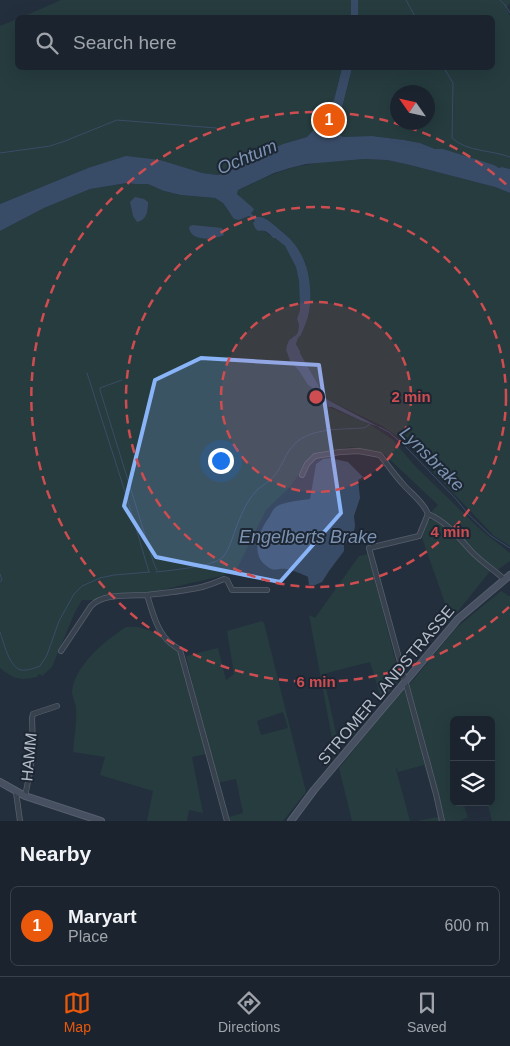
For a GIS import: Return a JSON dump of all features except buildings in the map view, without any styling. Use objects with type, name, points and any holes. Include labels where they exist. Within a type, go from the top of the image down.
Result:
[{"type":"main road","name":"STROMER LANDSTRASSE","points":[[291,821],[314,790],[458,619],[507,577]]},
{"type":"main road","points":[[0,782],[25,796],[101,821]]},
{"type":"street","points":[[302,474],[307,464],[315,456],[359,451],[380,455],[428,514],[445,525],[480,560],[507,577]]},
{"type":"street","points":[[428,514],[419,536],[370,548],[442,821]]},
{"type":"street","points":[[61,651],[95,601],[202,587],[224,579],[227,580],[232,590],[266,590]]},
{"type":"street","points":[[147,595],[154,618],[160,629],[167,640],[180,650],[226,821]]},
{"type":"street","name":"HAMM","points":[[25,796],[33,750],[32,718],[34,714],[57,706]]},
{"type":"street","points":[[16,792],[20,821]]},
{"type":"highlighted area","points":[[201,358],[319,365],[341,513],[280,582],[156,557],[124,506],[155,380]]},
{"type":"green space","points":[[61,0],[351,0],[351,15],[27,15]]},
{"type":"green space","points":[[358,0],[510,0],[506,9],[510,16],[510,169],[499,168],[420,143],[372,136],[343,137],[338,134],[335,125],[343,104],[352,70],[495,70],[495,15],[358,15]]},
{"type":"green space","points":[[15,20],[15,70],[342,70],[334,100],[328,114],[307,137],[263,152],[231,170],[218,175],[88,168],[0,204],[0,26]]},
{"type":"green space","points":[[364,159],[387,160],[410,165],[495,187],[510,193],[510,546],[494,536],[403,440],[382,426],[325,397],[296,344],[306,322],[306,264],[291,240],[264,218],[254,216],[237,193],[238,190],[279,172],[296,167]]},
{"type":"green space","points":[[127,183],[148,184],[164,191],[181,195],[215,198],[223,203],[228,211],[239,220],[249,216],[262,229],[285,246],[296,267],[299,281],[300,310],[297,319],[299,325],[298,332],[289,340],[286,350],[290,361],[322,403],[371,425],[393,440],[415,466],[481,530],[510,553],[510,561],[496,571],[431,512],[438,505],[383,453],[351,447],[313,454],[290,487],[266,510],[236,571],[145,594],[116,595],[95,600],[82,600],[52,667],[42,676],[40,674],[37,677],[21,679],[9,675],[0,668],[0,231],[44,208],[90,189]],"holes":[[[148,202],[145,217],[137,221],[131,207]]]},
{"type":"green space","points":[[433,519],[491,570],[451,620],[422,538],[428,521]]},
{"type":"green space","points":[[368,554],[400,678],[382,701],[370,662],[323,674],[339,747],[334,749],[309,615],[315,618],[359,556]]},
{"type":"green space","points":[[501,591],[510,596],[510,821],[492,821],[488,806],[495,806],[495,716],[450,716],[450,806],[464,806],[468,817],[460,821],[417,821],[438,817],[424,765],[398,772],[396,769],[410,821],[352,821],[339,768],[456,628]]},
{"type":"green space","points":[[262,621],[264,623],[306,792],[283,821],[230,821],[229,817],[243,813],[236,779],[217,783],[186,656],[218,648],[226,680],[234,674],[227,631]],"holes":[[[283,712],[288,728],[261,735],[257,721]]]},
{"type":"green space","points":[[126,627],[138,627],[158,633],[163,641],[178,651],[206,754],[192,757],[203,813],[189,810],[187,821],[147,821],[153,791],[100,775],[105,757],[73,752],[76,725],[76,707],[72,691],[74,681],[93,654]]},
{"type":"water","points":[[351,0],[358,0],[358,15],[351,15]]},
{"type":"water","points":[[342,70],[352,70],[343,104],[335,125],[338,134],[343,137],[372,136],[420,143],[499,168],[510,169],[510,193],[495,187],[410,165],[387,160],[364,159],[306,164],[274,173],[238,190],[237,194],[253,208],[254,210],[251,213],[262,217],[289,237],[305,263],[310,283],[310,305],[309,313],[296,344],[325,397],[379,427],[322,403],[290,361],[286,350],[289,340],[298,332],[299,325],[297,319],[300,310],[299,281],[296,267],[285,246],[267,232],[258,231],[253,223],[255,221],[249,216],[239,220],[234,219],[223,203],[215,198],[181,195],[164,191],[148,184],[127,183],[90,189],[44,208],[0,231],[0,204],[88,168],[126,156],[160,160],[202,173],[218,175],[231,170],[263,152],[307,137],[328,114],[334,100]]},
{"type":"water","points":[[135,197],[148,202],[145,217],[137,222],[133,216],[130,202]]},
{"type":"water","points":[[192,225],[222,228],[224,235],[209,239],[198,237],[190,232],[189,227]]},
{"type":"water","name":"Engelberts Brake","points":[[330,458],[348,462],[363,477],[358,480],[360,498],[354,516],[353,536],[344,545],[344,551],[322,582],[309,585],[308,577],[304,575],[288,569],[274,570],[262,562],[257,549],[258,542],[262,528],[275,508],[279,505],[310,499],[316,464],[323,459]]},
{"type":"waterway","points":[[406,0],[414,15]]},
{"type":"waterway","points":[[500,0],[510,13]]},
{"type":"waterway","points":[[445,70],[453,83],[452,138],[465,146],[510,157]]},
{"type":"waterway","points":[[0,153],[50,146],[117,120],[216,128]]},
{"type":"waterway","points":[[87,373],[149,572]]},
{"type":"waterway","points":[[122,380],[100,388],[100,390],[157,570]]},
{"type":"waterway","points":[[156,572],[201,566],[223,557],[250,499],[258,489],[276,474],[291,448],[298,441],[314,433],[363,428],[370,424]]},
{"type":"waterway","name":"Lynsbrake","points":[[379,427],[389,432],[406,447],[491,536],[510,548]]},
{"type":"waterway","points":[[0,632],[10,660],[17,668],[26,670],[40,666],[47,655],[59,621],[74,594],[82,586],[100,578],[114,575],[150,572]]},
{"type":"waterway","points":[[0,574],[2,580],[0,582]]},
{"type":"place","name":"Maryart","points":[[329,120]]},
{"type":"water label","name":"Ochtum","points":[[247,157]]}]
